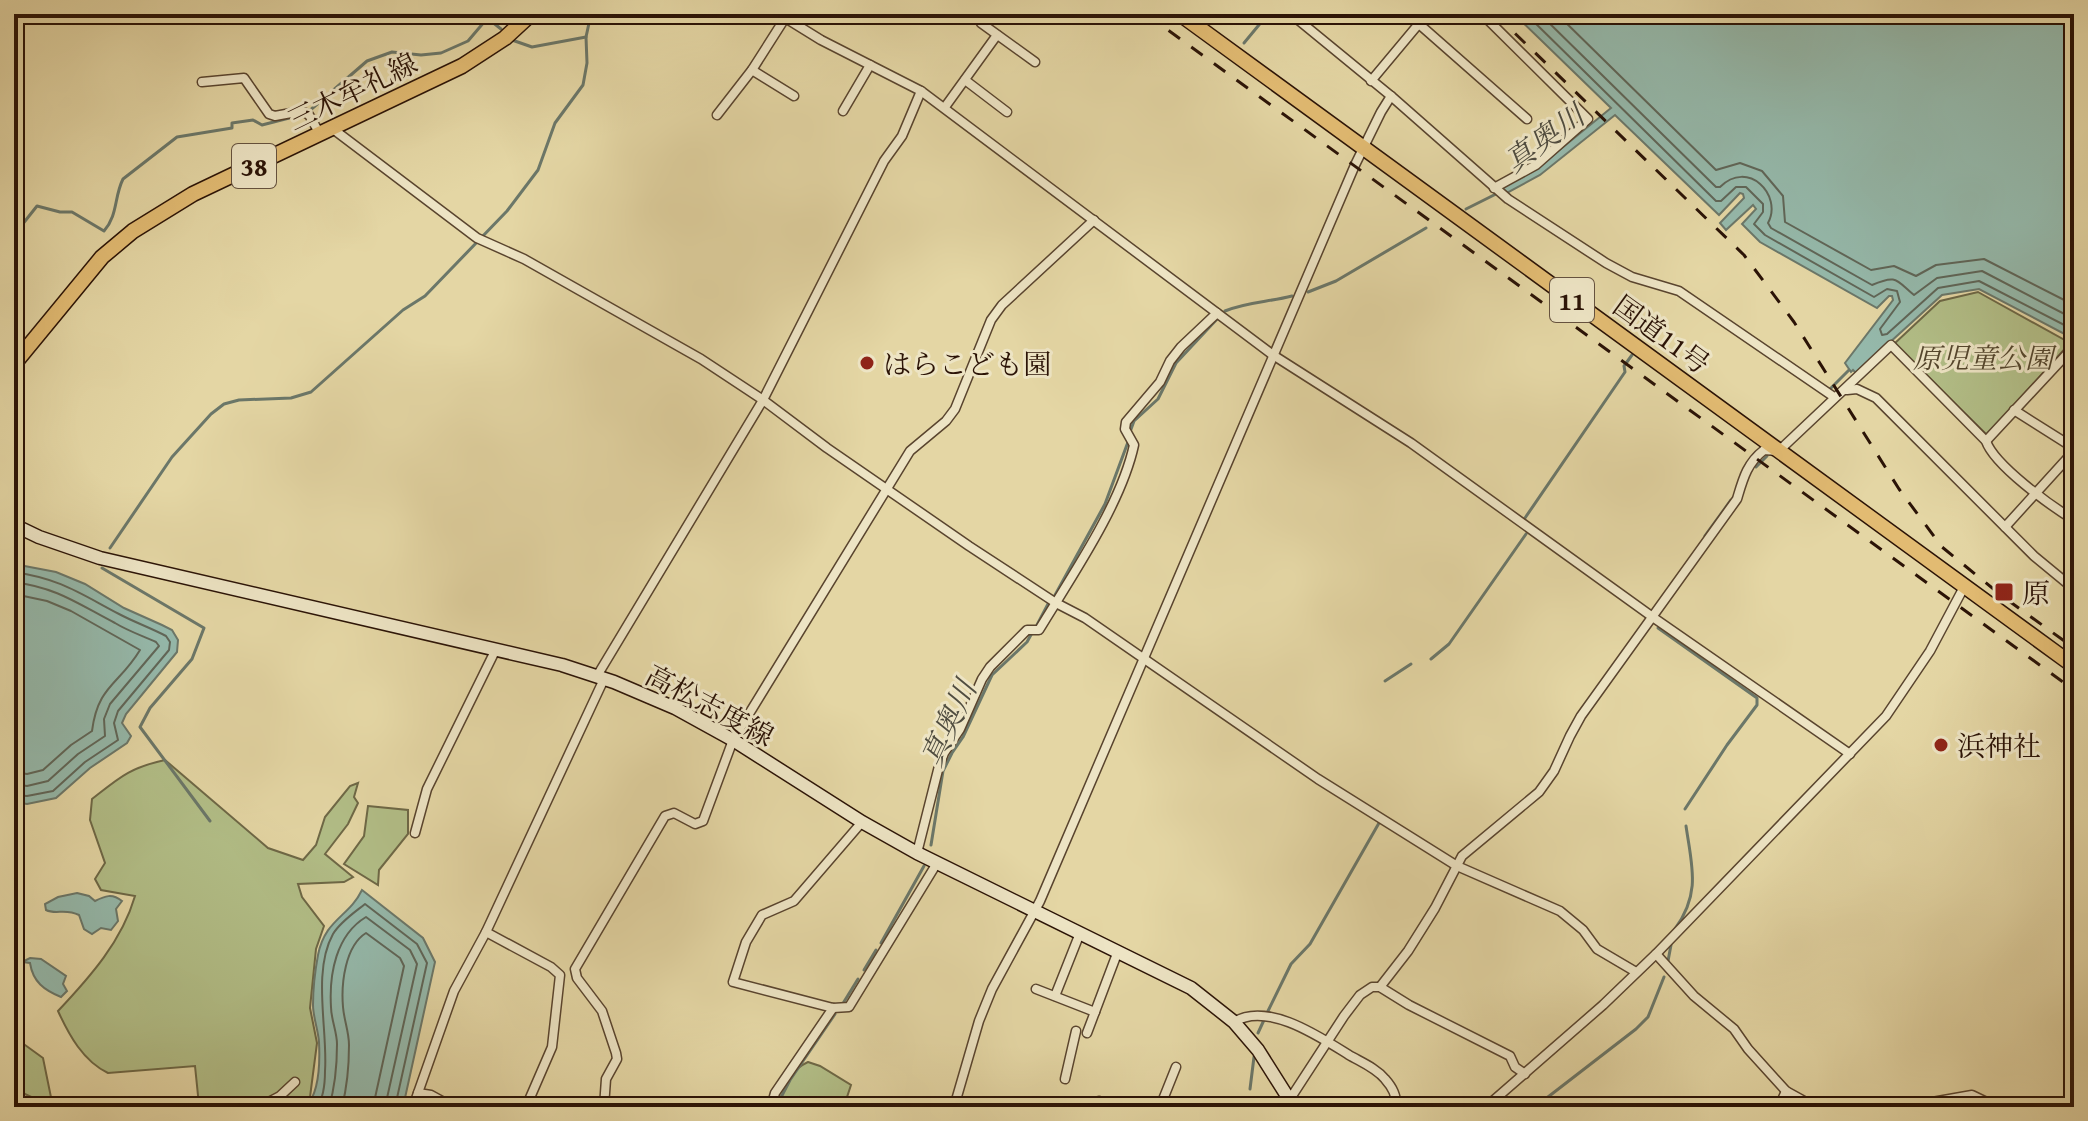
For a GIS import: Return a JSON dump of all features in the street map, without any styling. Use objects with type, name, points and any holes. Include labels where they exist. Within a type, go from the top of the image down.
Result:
[{"type":"main road","name":"三木牟礼線","points":[[14,364],[102,257],[133,231],[193,194],[462,66],[505,38],[531,14]]},
{"type":"main road","name":"国道11号","points":[[1180,14],[2074,666]]},
{"type":"main road","name":"高松志度線","points":[[14,525],[100,558],[496,649],[600,678],[675,708],[917,853],[1191,988],[1234,1022],[1258,1050],[1292,1103]]},
{"type":"street","points":[[1292,14],[1391,96],[1494,188],[1606,263],[1632,277],[1679,291],[1834,397]]},
{"type":"street","points":[[1371,81],[1427,14]]},
{"type":"street","points":[[1482,14],[1588,119],[1536,165],[1494,188]]},
{"type":"street","points":[[717,115],[752,70],[783,15],[921,91],[1273,355],[1411,443],[1850,754]]},
{"type":"street","points":[[981,23],[1035,62]]},
{"type":"street","points":[[1419,24],[1527,119]]},
{"type":"street","points":[[945,107],[997,35]]},
{"type":"street","points":[[843,111],[870,65]]},
{"type":"street","points":[[752,70],[794,96]]},
{"type":"street","points":[[202,82],[244,78],[269,114],[275,116],[302,111],[309,115],[326,132],[480,240],[524,259],[607,309],[669,341],[763,400],[827,448],[1056,603],[1085,618],[1143,657],[1318,779],[1457,866],[1560,911],[1583,930],[1597,949],[1636,972]]},
{"type":"street","points":[[965,80],[1007,112]]},
{"type":"street","points":[[413,1107],[454,991],[486,932],[600,678],[763,400],[884,161],[902,136],[921,91]]},
{"type":"street","points":[[954,1107],[979,1021],[992,989],[1034,912],[1273,355],[1381,112],[1391,96]]},
{"type":"street","points":[[604,1107],[606,1079],[617,1059],[616,1053],[602,1011],[577,978],[575,969],[665,816],[674,813],[695,824],[703,821],[733,740],[910,451],[946,421],[955,409],[991,320],[1002,305],[1094,220]]},
{"type":"street","points":[[917,853],[939,766],[960,729],[982,679],[1027,630],[1039,630],[1108,511],[1134,445],[1125,429],[1126,422],[1160,382],[1181,347],[1217,313]]},
{"type":"street","points":[[1847,390],[1851,382],[1891,345],[1986,441],[1989,451],[2035,493],[2074,520]]},
{"type":"street","points":[[1986,441],[2067,354]]},
{"type":"street","points":[[1380,987],[1428,919],[1462,856],[1539,792],[1554,771],[1581,716],[1737,499],[1748,466],[1764,450],[1777,451],[1834,397],[1857,389],[1876,398],[2034,556],[2074,589]]},
{"type":"street","points":[[2005,527],[2074,450],[2014,410]]},
{"type":"street","points":[[1486,1107],[1603,1005],[1656,954],[1886,716],[1930,651],[1964,587]]},
{"type":"street","points":[[415,833],[427,789],[496,649]]},
{"type":"street","points":[[862,822],[794,901],[762,915],[746,942],[733,982],[833,1008],[849,1007],[937,863]]},
{"type":"street","points":[[486,932],[560,975],[552,1047],[526,1107]]},
{"type":"street","points":[[1055,996],[1080,933]]},
{"type":"street","points":[[1087,1033],[1118,951]]},
{"type":"street","points":[[1656,954],[1694,996],[1734,1029],[1786,1091],[1815,1107]]},
{"type":"street","points":[[1292,1103],[1326,1041],[1365,990],[1380,987],[1510,1056],[1515,1067],[1525,1074]]},
{"type":"street","points":[[1036,989],[1095,1012]]},
{"type":"street","points":[[771,1107],[775,1093],[833,1008]]},
{"type":"street","points":[[1234,1022],[1242,1017],[1261,1016],[1309,1030],[1379,1073],[1394,1091],[1397,1107]]},
{"type":"street","points":[[1065,1079],[1076,1031]]},
{"type":"street","points":[[1160,1107],[1176,1067]]},
{"type":"street","points":[[259,1107],[280,1096],[295,1082]]},
{"type":"street","points":[[1779,1107],[1786,1091]]},
{"type":"street","points":[[418,1093],[431,1095],[453,1107]]},
{"type":"street","points":[[1904,1107],[1952,1103],[1972,1095],[1997,1107]]},
{"type":"street","points":[[14,1098],[33,1107]]},
{"type":"street","points":[[2014,1107],[2068,1104]]},
{"type":"green space","name":"原児童公園","points":[[1978,292],[2070,343],[1987,435],[1894,344],[1940,301]]},
{"type":"green space","points":[[165,760],[268,848],[303,860],[316,845],[325,817],[350,786],[358,783],[354,797],[358,803],[348,824],[325,854],[353,877],[344,882],[298,884],[302,897],[324,926],[316,949],[310,1008],[317,1043],[310,1097],[302,1107],[199,1105],[195,1066],[108,1073],[84,1054],[58,1011],[93,972],[113,943],[135,896],[101,890],[95,879],[105,863],[90,820],[92,799],[126,774]]},
{"type":"green space","points":[[368,806],[408,810],[408,834],[379,870],[378,885],[344,864],[364,836]]},
{"type":"green space","points":[[14,1037],[43,1058],[53,1107],[14,1089]]},
{"type":"green space","points":[[808,1062],[851,1085],[847,1097],[824,1107],[800,1097],[793,1107],[774,1107],[786,1081]]},
{"type":"water","points":[[1514,14],[2074,14],[2074,339],[1979,289],[1942,295],[1856,373],[1851,372],[1845,363],[1893,300],[1892,296],[1877,308],[1760,242],[1742,224],[1756,209],[1753,205],[1726,230],[1720,223],[1744,198],[1743,194],[1740,193],[1719,215],[1615,115],[1540,175],[1505,194],[1500,189],[1535,170],[1611,108]]},
{"type":"water","points":[[14,564],[56,572],[85,584],[124,608],[172,630],[178,640],[177,652],[126,714],[122,723],[131,736],[127,743],[90,768],[56,798],[27,804],[14,802]]},
{"type":"water","points":[[362,890],[423,938],[435,962],[403,1107],[306,1107],[317,1085],[319,1067],[319,1042],[313,1005],[321,943]]},
{"type":"water","points":[[77,893],[95,901],[108,896],[122,901],[116,909],[118,921],[111,930],[101,928],[92,934],[84,929],[79,915],[46,910],[45,904]]},
{"type":"water","points":[[30,958],[41,959],[66,976],[63,984],[67,991],[61,997],[40,984],[30,963],[22,962]]},
{"type":"waterway","points":[[110,548],[172,457],[211,414],[224,404],[239,400],[291,398],[311,392],[403,310],[425,296],[507,211],[538,170],[555,123],[583,85],[591,14]]},
{"type":"waterway","points":[[1244,43],[1268,14]]},
{"type":"waterway","points":[[308,112],[367,61],[392,52],[421,55],[441,53],[468,41],[485,21],[491,21],[501,29]]},
{"type":"waterway","points":[[512,40],[532,47],[586,37]]},
{"type":"waterway","points":[[14,235],[37,206],[72,212],[104,231],[112,219],[123,179],[177,137],[232,128],[232,123],[253,120],[262,125],[297,116]]},
{"type":"waterway","name":"真奥川","points":[[1466,209],[1496,194]]},
{"type":"waterway","name":"真奥川","points":[[1308,292],[1336,281],[1426,228]]},
{"type":"waterway","name":"真奥川","points":[[1225,311],[1292,296]]},
{"type":"waterway","name":"真奥川","points":[[1130,432],[1134,421],[1158,399],[1176,363],[1218,318]]},
{"type":"waterway","points":[[1525,518],[1625,372],[1624,366],[1632,355]]},
{"type":"waterway","points":[[1829,390],[1849,370]]},
{"type":"waterway","name":"真奥川","points":[[1054,597],[1105,504],[1128,442]]},
{"type":"waterway","points":[[1756,467],[1767,456]]},
{"type":"waterway","points":[[1705,536],[1731,500]]},
{"type":"waterway","points":[[1431,659],[1449,644],[1526,534]]},
{"type":"waterway","points":[[102,568],[204,628],[192,659],[150,708],[140,727],[210,821]]},
{"type":"waterway","name":"真奥川","points":[[1037,625],[1048,604]]},
{"type":"waterway","points":[[1658,628],[1757,698],[1757,705],[1685,809]]},
{"type":"waterway","name":"真奥川","points":[[931,845],[943,771],[992,675],[1027,642],[1032,633]]},
{"type":"waterway","points":[[1385,681],[1411,664]]},
{"type":"waterway","points":[[1268,1011],[1291,964],[1310,944],[1379,823]]},
{"type":"waterway","points":[[1675,929],[1689,903],[1691,891],[1692,867],[1686,826]]},
{"type":"waterway","name":"真奥川","points":[[881,943],[924,866]]},
{"type":"waterway","points":[[1668,961],[1671,945]]},
{"type":"waterway","name":"真奥川","points":[[864,970],[876,950]]},
{"type":"waterway","points":[[1535,1107],[1648,1017],[1664,977]]},
{"type":"waterway","name":"真奥川","points":[[842,1005],[858,979]]},
{"type":"waterway","name":"真奥川","points":[[776,1107],[790,1080],[835,1014]]},
{"type":"waterway","points":[[1258,1033],[1264,1020]]},
{"type":"waterway","points":[[1250,1089],[1254,1057]]},
{"type":"railway","points":[[1146,14],[2074,690]]},
{"type":"railway","points":[[1495,14],[1744,255],[1794,322],[1899,489],[1942,547],[2002,596],[2074,648]]},
{"type":"place","name":"はらこども園","points":[[867,363]]},
{"type":"place","name":"原","points":[[2004,592]]},
{"type":"place","name":"浜神社","points":[[1941,745]]}]
